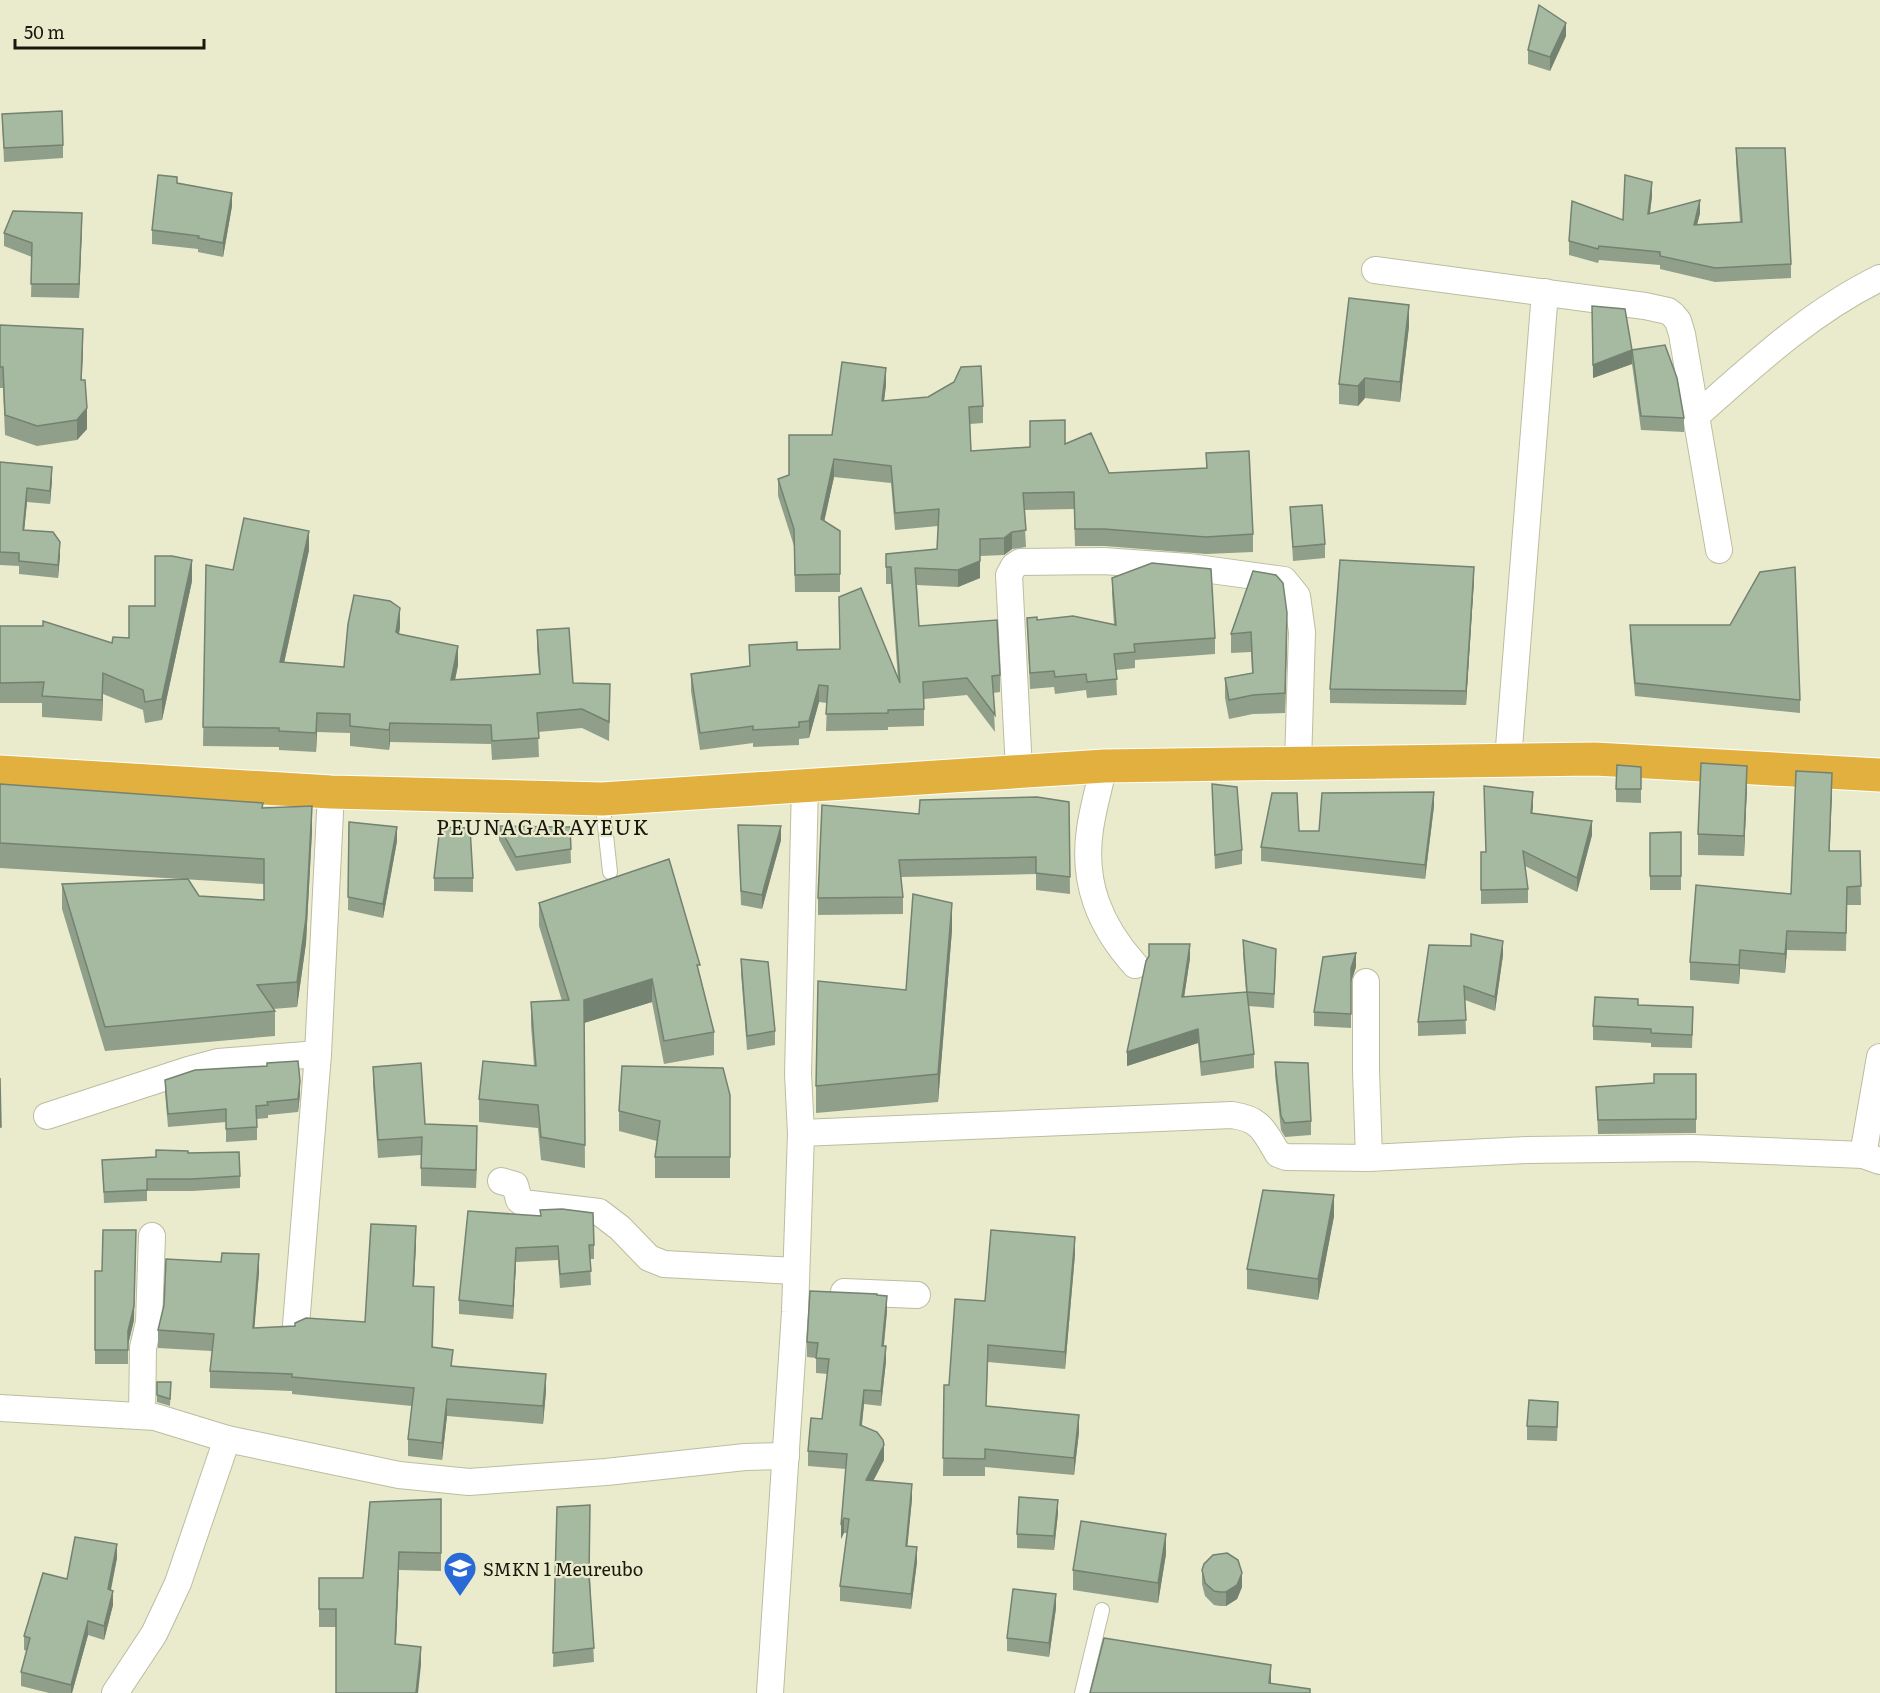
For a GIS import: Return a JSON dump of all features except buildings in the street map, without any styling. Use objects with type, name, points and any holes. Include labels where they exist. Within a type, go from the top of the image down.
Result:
[{"type":"highway","points":[[0,772],[331,792],[602,799],[1104,766],[1594,759],[1880,775]]},
{"type":"street","points":[[1375,270],[1645,306],[1668,311],[1673,315],[1678,321],[1686,352],[1719,550]]},
{"type":"street","points":[[1696,416],[1788,336],[1824,309],[1880,278]]},
{"type":"street","points":[[1508,760],[1545,292]]},
{"type":"street","points":[[1019,770],[1009,575],[1020,561],[1103,561],[1189,567],[1284,580],[1297,596],[1302,632],[1298,763]]},
{"type":"street","points":[[1104,766],[1089,830],[1088,858],[1091,885],[1098,910],[1108,931],[1135,965]]},
{"type":"street","points":[[770,1693],[781,1456],[785,1275],[801,1133],[798,1074],[805,785]]},
{"type":"street","points":[[296,1325],[318,1054],[331,792]]},
{"type":"street","points":[[1366,982],[1369,1158]]},
{"type":"street","points":[[47,1116],[218,1062],[318,1054]]},
{"type":"street","points":[[801,1133],[1232,1115],[1247,1118],[1258,1124],[1268,1134],[1281,1156],[1369,1158],[1527,1150],[1692,1148],[1871,1158],[1880,1057]]},
{"type":"street","points":[[501,1181],[515,1185],[519,1200],[523,1203],[599,1212],[620,1228],[638,1248],[656,1262],[785,1275],[917,1295]]},
{"type":"street","points":[[142,1416],[143,1348],[149,1322],[152,1236]]},
{"type":"street","points":[[0,1408],[154,1417],[227,1439],[399,1475],[470,1482],[606,1472],[745,1457],[781,1456]]},
{"type":"street","points":[[115,1693],[154,1634],[178,1583],[227,1439]]},
{"type":"lane","points":[[602,799],[610,872]]},
{"type":"lane","points":[[1082,1693],[1102,1610]]},
{"type":"place","name":"SMKN 1 Meureubo","points":[[460,1597]]},
{"type":"district","name":"PEUNAGARAYEUK","points":[[543,825]]}]
